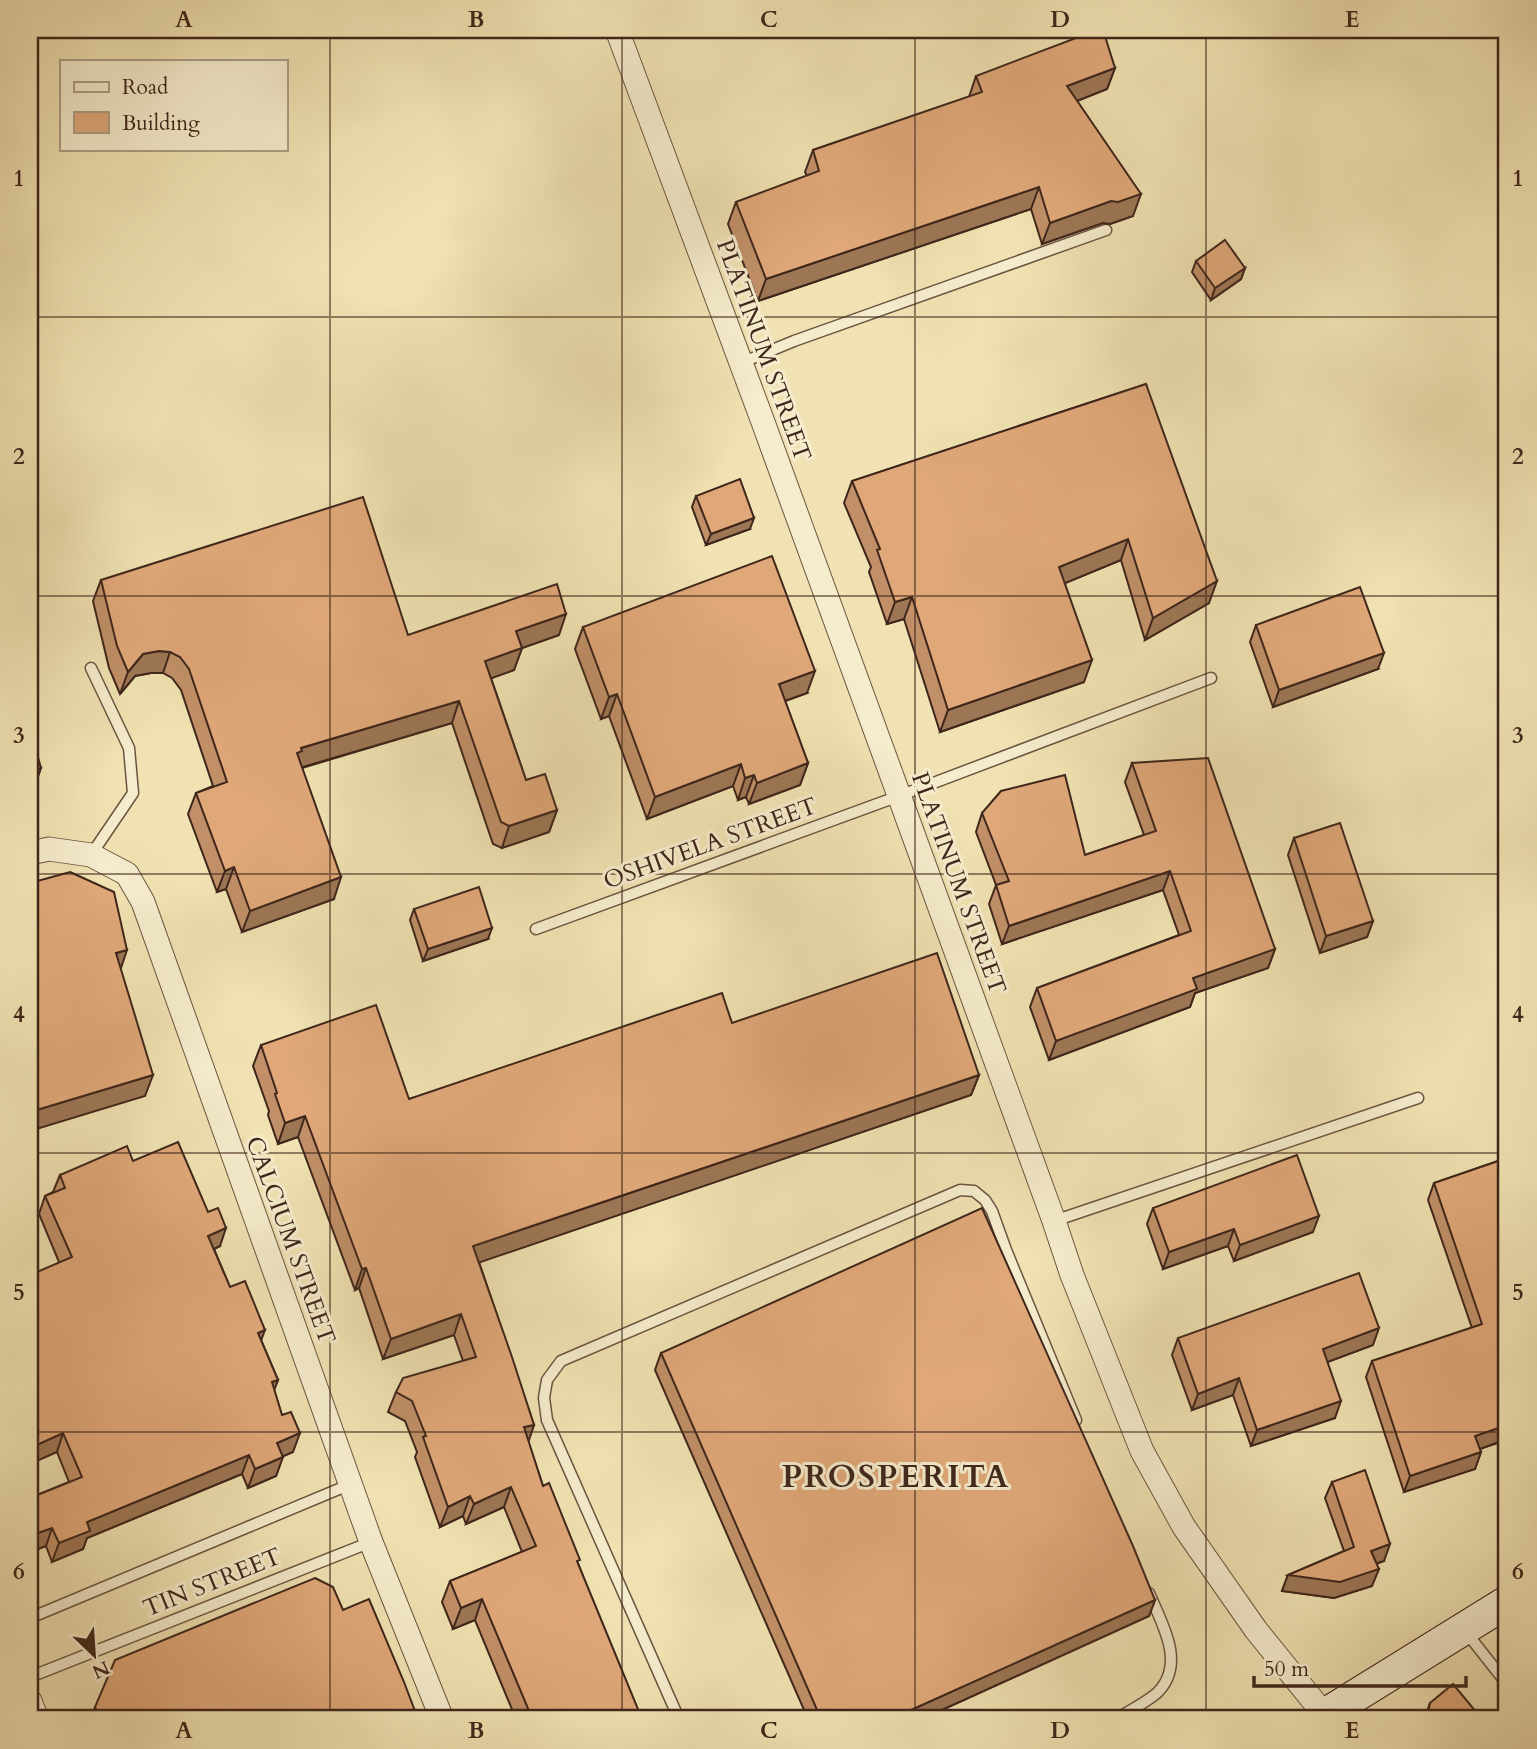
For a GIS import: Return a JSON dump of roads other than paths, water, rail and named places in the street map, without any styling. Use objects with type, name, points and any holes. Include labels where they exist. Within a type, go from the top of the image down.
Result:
[{"type":"street","name":"PLATINUM STREET","points":[[617,30],[1055,1221],[1072,1275],[1142,1451],[1178,1516],[1256,1630],[1324,1718]]},
{"type":"street","name":"CALCIUM STREET","points":[[30,853],[49,849],[92,855],[127,874],[143,902],[371,1542],[442,1719]]},
{"type":"street","points":[[1324,1718],[1507,1602]]},
{"type":"street","points":[[30,1701],[37,1719]]},
{"type":"lane","points":[[741,363],[794,341],[1106,230]]},
{"type":"lane","points":[[91,668],[129,748],[132,793],[92,855]]},
{"type":"lane","name":"OSHIVELA STREET","points":[[536,929],[1210,678]]},
{"type":"lane","points":[[1055,1221],[1418,1098]]},
{"type":"lane","points":[[679,1719],[547,1420],[544,1398],[547,1380],[561,1361],[960,1190],[974,1191],[985,1200],[992,1211],[1081,1430]]},
{"type":"lane","name":"TIN STREET","points":[[30,1618],[351,1484]]},
{"type":"lane","name":"TIN STREET","points":[[30,1677],[371,1542]]},
{"type":"lane","points":[[1116,1719],[1158,1692],[1170,1672],[1171,1654],[1166,1636],[1145,1584]]},
{"type":"lane","points":[[1465,1630],[1507,1684]]},
{"type":"district","name":"PROSPERITA","points":[[896,1476]]}]
